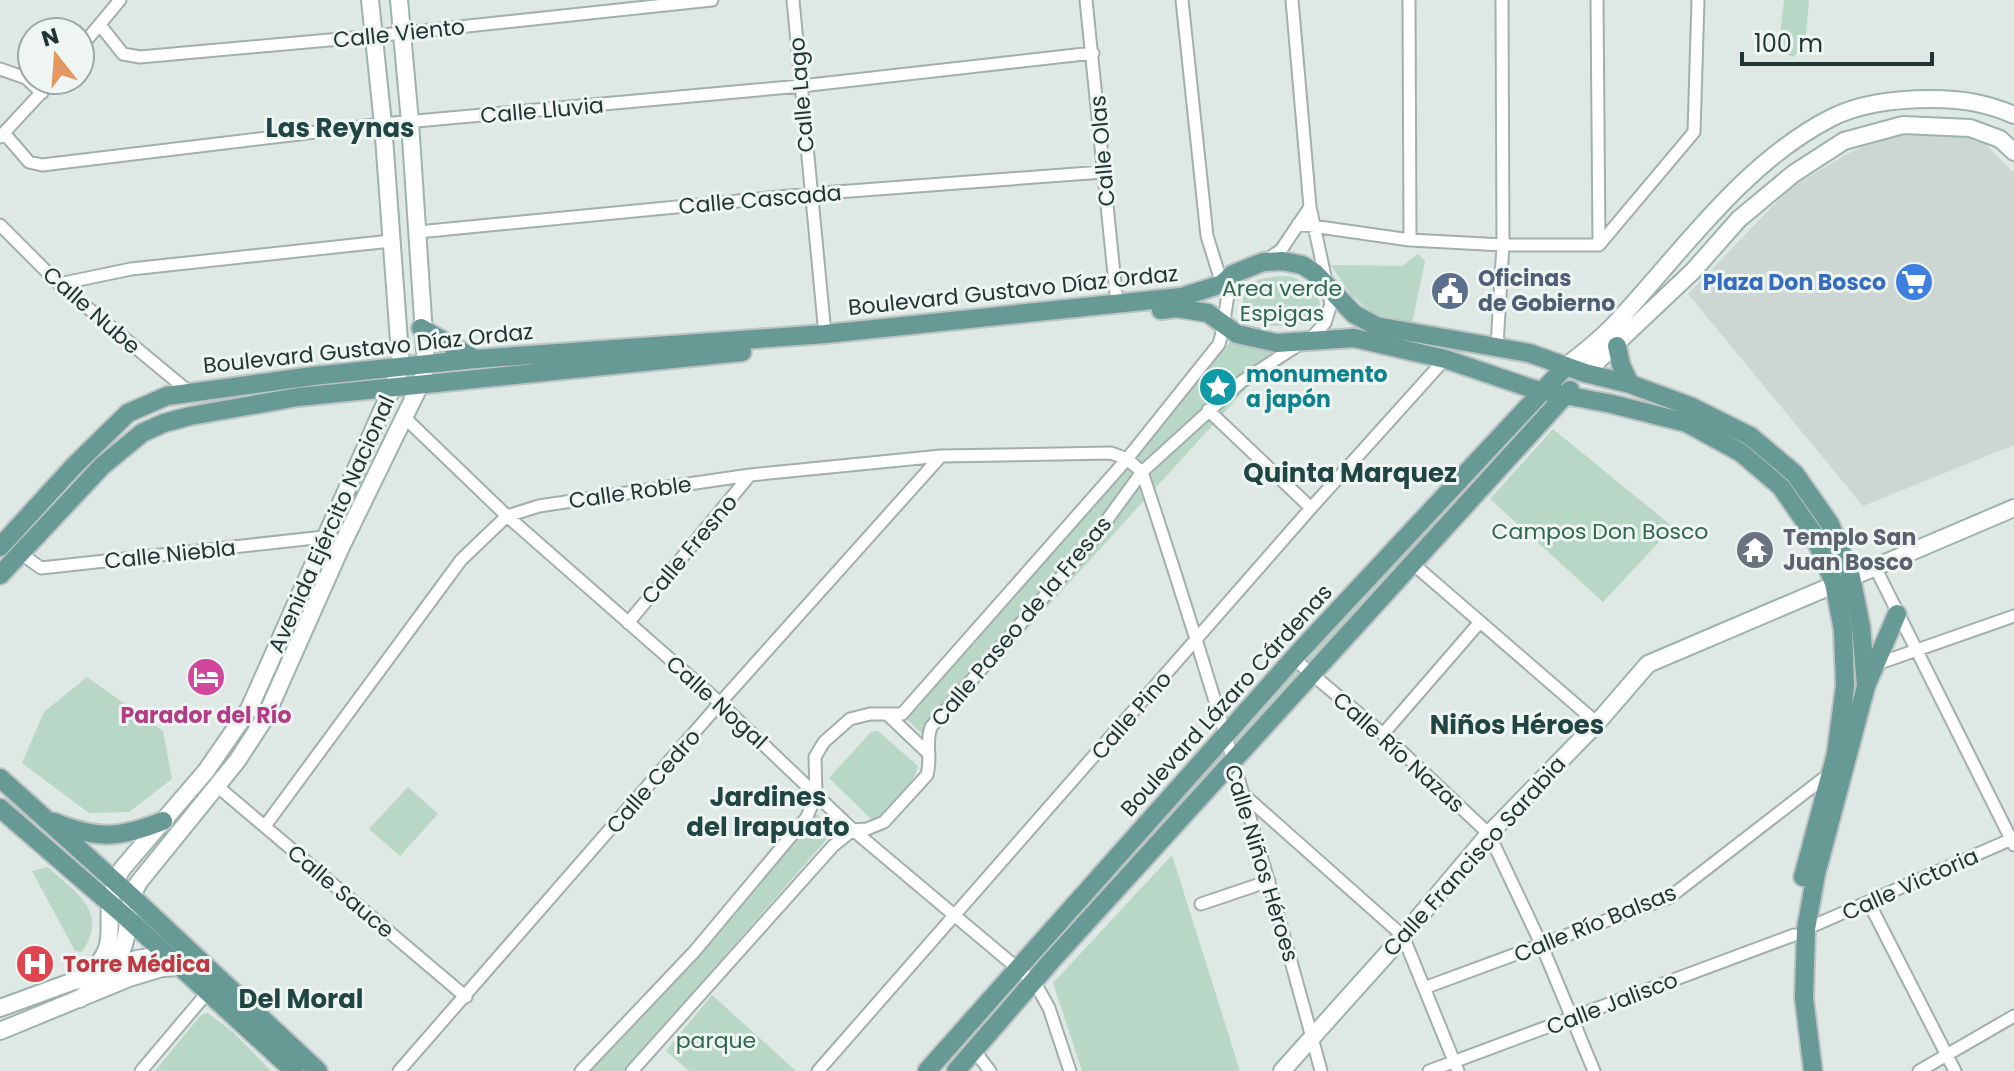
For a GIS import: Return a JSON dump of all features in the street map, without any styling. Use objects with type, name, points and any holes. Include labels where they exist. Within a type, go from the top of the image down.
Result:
[{"type":"main road","name":"Avenida Ejército Nacional","points":[[75,981],[102,960],[107,949],[110,904],[115,882],[122,869],[206,771],[249,709],[401,368],[383,124],[370,0]]},
{"type":"main road","points":[[399,0],[418,232],[423,374]]},
{"type":"main road","points":[[1566,366],[1610,329],[1726,202],[1778,152],[1833,117],[1897,99],[1987,104],[2014,115]]},
{"type":"main road","points":[[1585,373],[1693,271],[1739,219],[1793,174],[1844,141],[1903,125],[1970,128],[2000,139],[2014,152]]},
{"type":"main road","name":"Boulevard Gustavo Díaz Ordaz","points":[[0,575],[102,466],[142,433],[190,416],[298,397],[393,387],[423,374],[475,359],[825,334],[1181,297],[1263,262],[1283,261],[1302,265],[1315,273],[1354,314],[1376,326],[1529,353],[1692,407],[1750,436],[1795,474],[1830,524],[1843,580],[1861,627],[1866,686],[1800,932],[1813,1071]]},
{"type":"main road","name":"Boulevard Gustavo Díaz Ordaz","points":[[0,547],[74,466],[128,413],[147,403],[188,391],[401,368],[423,374],[1176,308],[1208,313],[1237,334],[1258,340],[1299,343],[1354,338],[1445,359],[1542,391],[1687,423],[1740,452],[1781,487],[1843,580],[1845,686],[1836,754],[1803,873],[1795,1009],[1801,1071]]},
{"type":"main road","points":[[421,328],[475,359]]},
{"type":"main road","points":[[1617,346],[1630,384]]},
{"type":"main road","name":"Boulevard Lázaro Cárdenas","points":[[927,1071],[1294,659],[1566,366]]},
{"type":"main road","name":"Boulevard Lázaro Cárdenas","points":[[956,1071],[1052,960],[1585,373]]},
{"type":"main road","name":"Avenida Ejército Nacional","points":[[131,896],[217,786],[265,718],[423,374]]},
{"type":"main road","name":"Calle Francisco Sarabia","points":[[1282,1071],[1489,834],[1597,723],[1648,664],[2014,508]]},
{"type":"main road","points":[[1866,686],[1897,614]]},
{"type":"main road","points":[[0,778],[131,896],[186,960],[207,993],[294,1071]]},
{"type":"main road","points":[[3,814],[127,918],[163,954]]},
{"type":"main road","points":[[40,815],[80,832],[105,834],[131,833],[163,821]]},
{"type":"main road","points":[[80,999],[120,955],[126,937],[131,896]]},
{"type":"main road","points":[[0,1008],[110,968],[163,954],[186,960],[318,1071]]},
{"type":"main road","points":[[0,1031],[186,960]]},
{"type":"street","points":[[96,30],[120,0]]},
{"type":"street","name":"Calle Viento","points":[[100,25],[123,54],[140,57],[712,0]]},
{"type":"street","name":"Calle Lago","points":[[793,0],[825,334]]},
{"type":"street","name":"Calle Olas","points":[[1086,0],[1117,303]]},
{"type":"street","points":[[1182,0],[1207,236],[1228,279]]},
{"type":"street","points":[[1292,0],[1310,207],[1326,286]]},
{"type":"street","points":[[1409,0],[1410,240]]},
{"type":"street","points":[[1497,346],[1503,245],[1502,0]]},
{"type":"street","points":[[1597,0],[1599,245]]},
{"type":"street","points":[[1298,224],[1410,240],[1503,245],[1599,245],[1694,132],[1698,0]]},
{"type":"street","name":"Calle Lluvia","points":[[2,136],[29,162],[42,165],[383,124],[801,86],[1093,53]]},
{"type":"street","points":[[2,136],[39,96]]},
{"type":"street","name":"Calle Cascada","points":[[418,232],[810,194],[1103,172]]},
{"type":"street","points":[[1263,262],[1281,250],[1310,207]]},
{"type":"street","name":"Calle Nube","points":[[0,225],[59,284],[188,391]]},
{"type":"street","points":[[59,284],[131,269],[391,241]]},
{"type":"street","name":"Calle Paseo de la Fresas","points":[[581,1071],[694,952],[807,817],[816,794],[815,757],[824,742],[850,719],[870,714],[902,714],[1127,459],[1211,357],[1225,325],[1228,279]]},
{"type":"street","name":"Calle Paseo de la Fresas","points":[[632,1071],[833,846],[853,830],[867,829],[884,822],[927,775],[927,739],[931,727],[1088,546],[1142,472],[1241,382],[1314,335],[1325,323],[1331,304],[1326,286]]},
{"type":"street","name":"Calle Pino","points":[[818,1071],[1445,359]]},
{"type":"street","points":[[1208,410],[1311,508]]},
{"type":"street","name":"Calle Nogal","points":[[403,416],[507,516],[720,703],[853,830],[1035,983]]},
{"type":"street","name":"Calle Roble","points":[[507,516],[566,502],[750,475],[941,456],[1111,453],[1127,459]]},
{"type":"street","name":"Calle Cedro","points":[[399,1071],[720,703],[941,456]]},
{"type":"street","points":[[1127,459],[1142,472]]},
{"type":"street","name":"Calle Niños Héroes","points":[[1142,472],[1197,639],[1269,881],[1321,1071]]},
{"type":"street","name":"Calle Fresno","points":[[628,623],[750,475]]},
{"type":"street","points":[[265,826],[461,560],[507,516]]},
{"type":"street","name":"Calle Niebla","points":[[20,553],[41,568],[324,537]]},
{"type":"street","points":[[1412,563],[1597,723]]},
{"type":"street","points":[[1875,567],[1915,652],[2013,841]]},
{"type":"street","points":[[1877,664],[2014,616]]},
{"type":"street","points":[[1383,734],[1480,622]]},
{"type":"street","name":"Calle Río Nazas","points":[[1294,659],[1383,734],[1489,834],[1542,946],[1594,1071]]},
{"type":"street","points":[[887,714],[929,754]]},
{"type":"street","name":"Calle Río Balsas","points":[[1424,988],[1670,897],[1829,774]]},
{"type":"street","name":"Calle Sauce","points":[[217,786],[466,997]]},
{"type":"street","points":[[1242,794],[1403,936],[1456,1066]]},
{"type":"street","name":"Calle Victoria","points":[[1800,932],[2013,841]]},
{"type":"street","points":[[1201,904],[1269,881]]},
{"type":"street","points":[[1869,903],[1955,1071]]},
{"type":"street","name":"Calle Jalisco","points":[[1429,1071],[1456,1066],[1571,1018],[1800,932]]},
{"type":"street","points":[[1035,983],[1049,1008],[1070,1071]]},
{"type":"street","points":[[141,1071],[207,993]]},
{"type":"street","points":[[1919,1071],[2014,1016]]},
{"type":"street","points":[[974,1050],[990,1071]]},
{"type":"shaded area","name":"Plaza Don Bosco","points":[[1903,125],[1970,128],[2014,173],[2014,445],[1863,506],[1688,294],[1791,187]]},
{"type":"green space","points":[[1784,0],[1809,0],[1805,46],[1793,57],[1778,51]]},
{"type":"green space","points":[[1418,254],[1425,261],[1412,323],[1374,314],[1351,295],[1331,265],[1402,266]]},
{"type":"green space","name":"Area verde Espigas","points":[[1290,276],[1316,291],[1320,301],[1317,318],[1281,326],[1261,323],[1247,315],[1243,299],[1250,285],[1262,279]]},
{"type":"green space","points":[[1232,340],[1281,350],[927,739],[902,714]]},
{"type":"green space","points":[[1520,417],[1531,427],[1041,969],[1026,960]]},
{"type":"green space","name":"Campos Don Bosco","points":[[1553,429],[1673,527],[1603,602],[1490,499]]},
{"type":"green space","points":[[87,677],[163,731],[172,779],[129,812],[89,813],[22,763],[44,712]]},
{"type":"green space","points":[[878,731],[918,766],[900,798],[872,820],[829,778],[871,732]]},
{"type":"green space","points":[[408,787],[438,814],[400,856],[369,829]]},
{"type":"green space","points":[[817,814],[833,832],[624,1071],[585,1071]]},
{"type":"green space","points":[[1172,855],[1240,1071],[1082,1071],[1053,983]]},
{"type":"green space","points":[[48,867],[79,895],[91,914],[89,938],[82,952],[75,951],[32,871]]},
{"type":"green space","name":"parque","points":[[712,995],[796,1071],[689,1071],[666,1051]]},
{"type":"green space","points":[[208,1013],[233,1032],[271,1071],[155,1071],[201,1015]]},
{"type":"place","name":"Plaza Don Bosco","points":[[1914,282]]},
{"type":"place","name":"Oficinas de Gobierno","points":[[1450,291]]},
{"type":"place","name":"monumento a japón","points":[[1218,387]]},
{"type":"place","name":"Templo San Juan Bosco","points":[[1755,550]]},
{"type":"place","name":"Parador del Río","points":[[206,677]]},
{"type":"place","name":"Torre Médica","points":[[35,964]]},
{"type":"district","name":"Las Reynas","points":[[340,128]]},
{"type":"district","name":"Quinta Marquez","points":[[1350,473]]},
{"type":"district","name":"Niños Héroes","points":[[1517,725]]},
{"type":"district","name":"Jardines del Irapuato","points":[[768,812]]},
{"type":"district","name":"Del Moral","points":[[301,999]]}]
